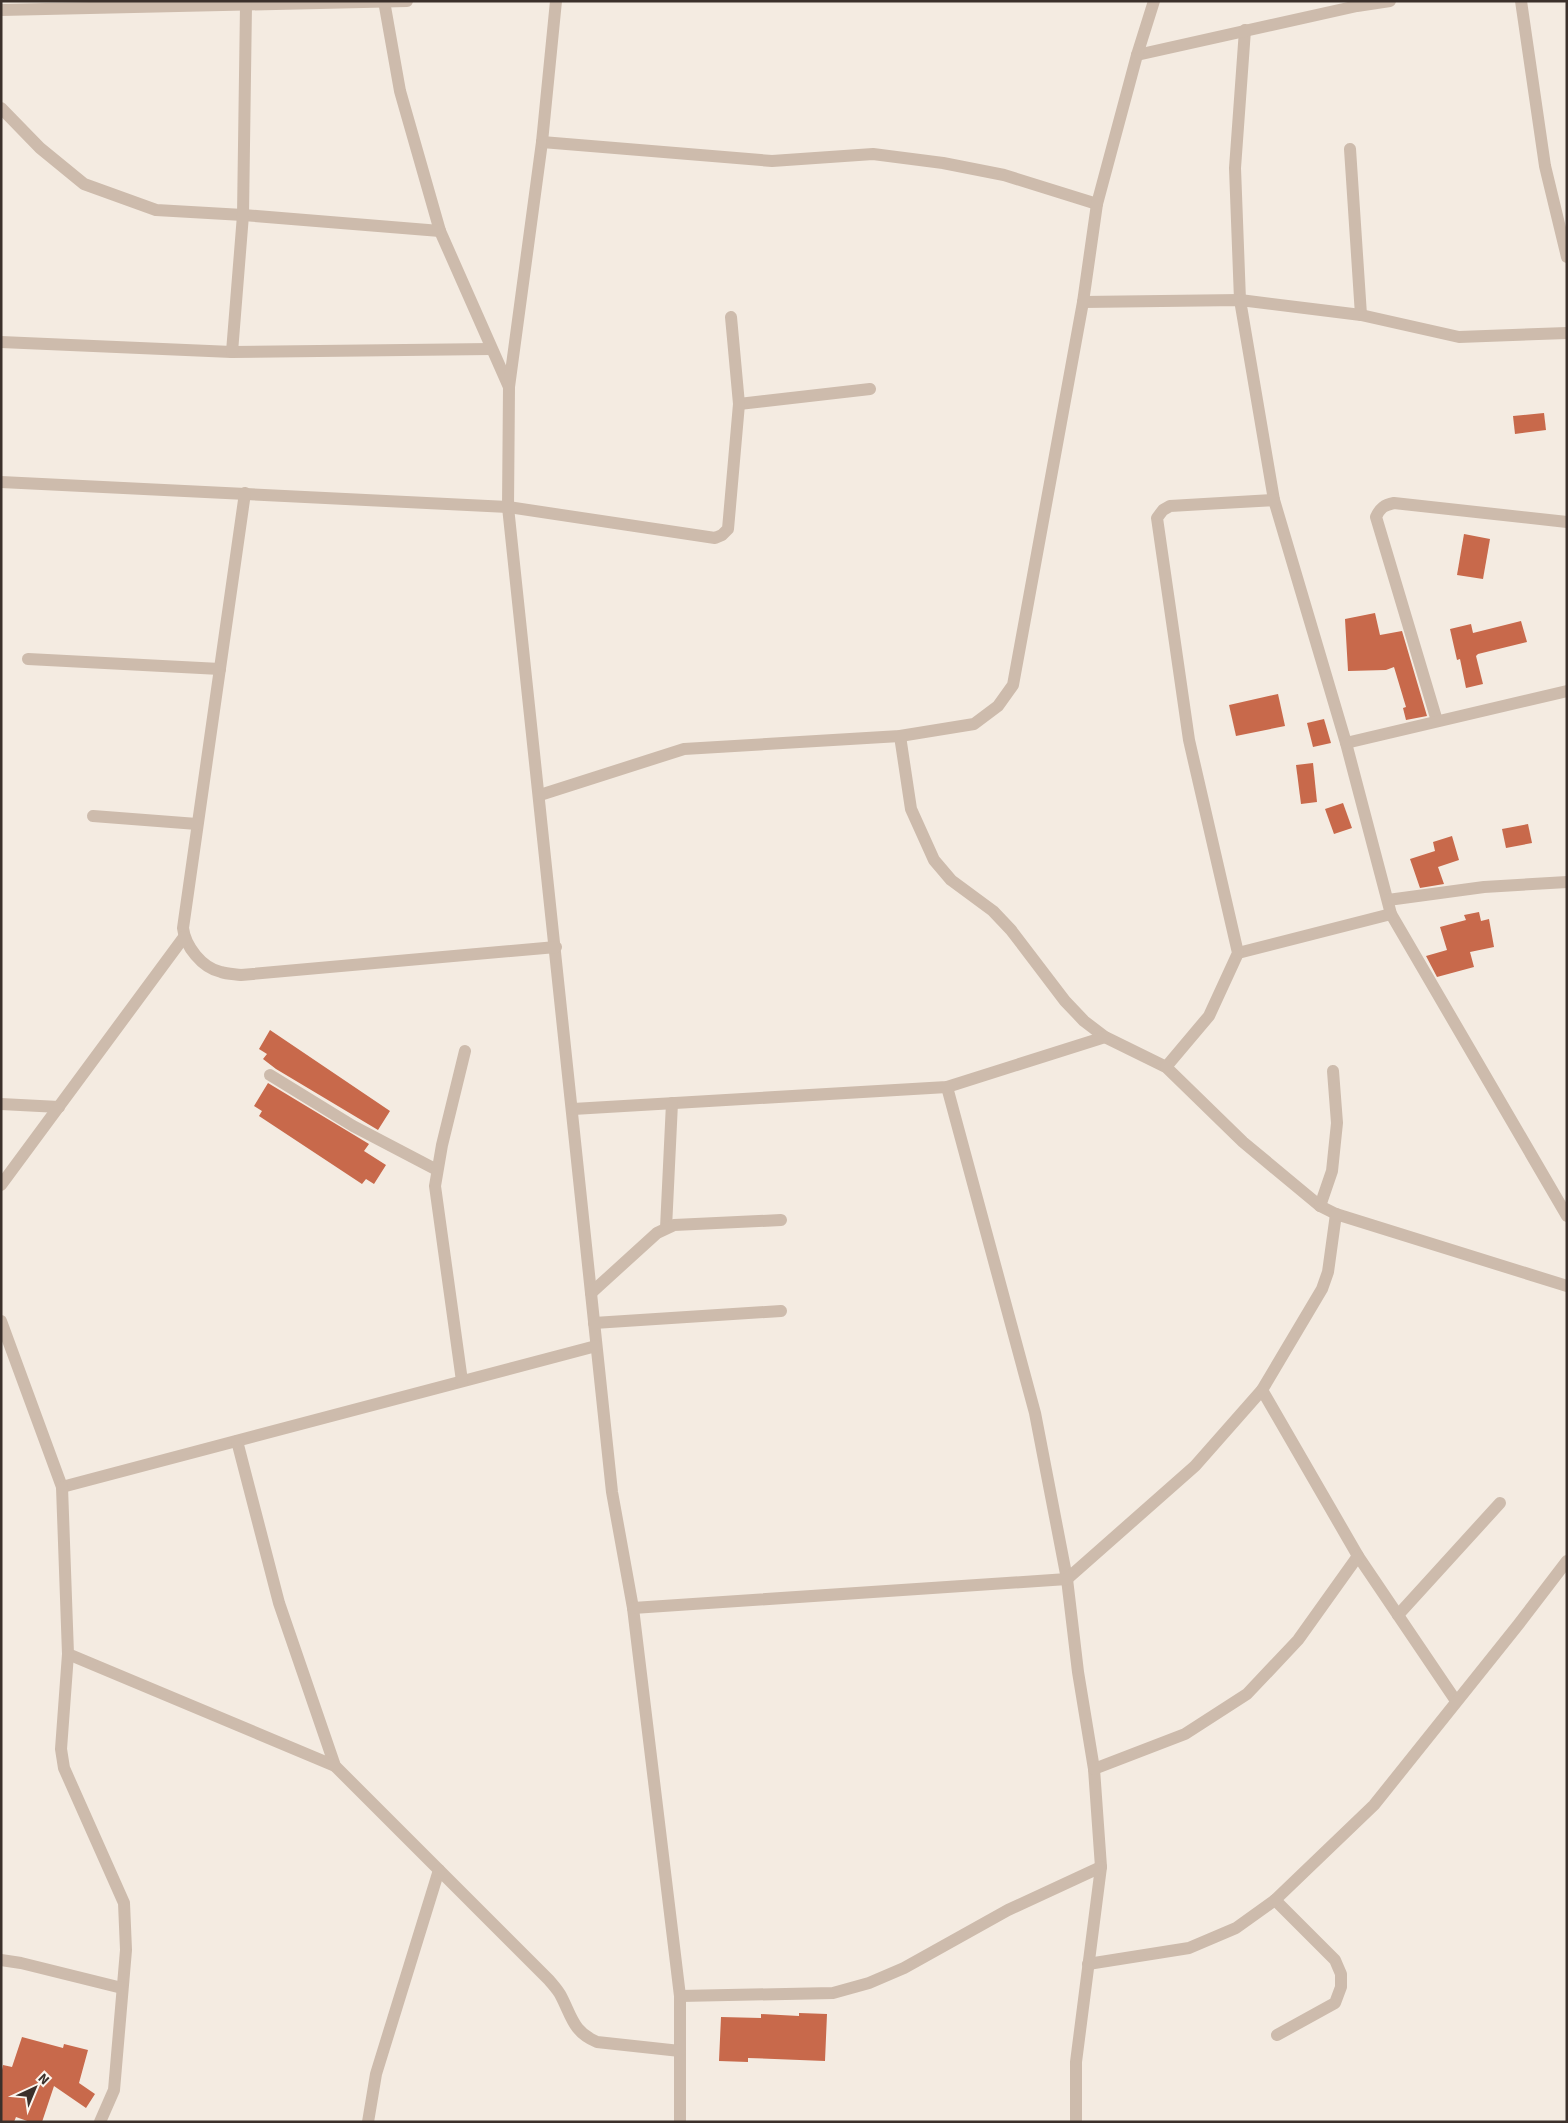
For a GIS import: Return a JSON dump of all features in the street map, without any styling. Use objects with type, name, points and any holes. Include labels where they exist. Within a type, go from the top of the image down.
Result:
[{"type":"street","points":[[1,10],[407,1]]},
{"type":"street","points":[[556,1],[542,142],[509,387],[508,507],[540,795],[612,1492],[633,1608],[658,1830],[680,1996],[680,2122]]},
{"type":"street","points":[[540,795],[684,749],[900,736],[974,724],[998,706],[1014,684],[1082,302],[1097,204],[1137,55],[1154,1]]},
{"type":"street","points":[[1137,55],[1356,6],[1390,1]]},
{"type":"street","points":[[1521,1],[1546,166],[1567,257]]},
{"type":"street","points":[[384,2],[400,91],[440,230],[509,387]]},
{"type":"street","points":[[232,352],[243,215],[246,5]]},
{"type":"street","points":[[1245,30],[1235,168],[1240,300],[1274,500],[1346,743],[1391,914],[1567,1216]]},
{"type":"street","points":[[1,108],[40,148],[84,184],[156,210],[440,230]]},
{"type":"street","points":[[542,142],[772,161],[873,154],[883,155],[943,162],[1004,175],[1097,204]]},
{"type":"street","points":[[1350,149],[1361,315]]},
{"type":"street","points":[[1082,302],[1240,300],[1361,315],[1459,338],[1567,333]]},
{"type":"street","points":[[1,482],[508,507],[714,538],[722,535],[728,529],[739,404],[731,317]]},
{"type":"street","points":[[1,342],[232,352],[491,349]]},
{"type":"street","points":[[739,404],[870,389]]},
{"type":"street","points":[[245,493],[183,928],[184,937],[191,949],[210,967],[219,972],[241,975],[556,947]]},
{"type":"street","points":[[1166,1067],[1209,1016],[1238,953],[1189,740],[1157,518],[1163,510],[1170,506],[1274,500]]},
{"type":"street","points":[[1437,721],[1376,517],[1379,510],[1385,505],[1394,503],[1567,522]]},
{"type":"street","points":[[28,659],[220,669]]},
{"type":"street","points":[[1346,743],[1567,691]]},
{"type":"street","points":[[900,736],[911,809],[934,860],[951,880],[993,911],[1011,930],[1065,1001],[1084,1022],[1105,1036],[1166,1067],[1243,1142],[1320,1206],[1336,1214],[1567,1286]]},
{"type":"street","points":[[93,816],[197,824]]},
{"type":"street","points":[[1388,900],[1484,887],[1567,882]]},
{"type":"street","points":[[1238,953],[1391,914]]},
{"type":"street","points":[[1,1185],[184,937]]},
{"type":"street","points":[[573,1109],[947,1087],[1105,1036]]},
{"type":"street","points":[[462,1381],[435,1186],[442,1145],[465,1051]]},
{"type":"street","points":[[1320,1206],[1332,1171],[1337,1123],[1333,1071]]},
{"type":"street","points":[[270,1075],[353,1126],[437,1170]]},
{"type":"street","points":[[947,1087],[1035,1413],[1067,1579],[1078,1672],[1094,1769],[1101,1867],[1076,2062],[1076,2122]]},
{"type":"street","points":[[666,1228],[672,1103]]},
{"type":"street","points":[[1,1104],[58,1107]]},
{"type":"street","points":[[633,1608],[1067,1579],[1195,1466],[1262,1390],[1322,1289],[1328,1272],[1336,1214]]},
{"type":"street","points":[[591,1293],[657,1233],[666,1228],[674,1225],[781,1220]]},
{"type":"street","points":[[594,1323],[780,1311]]},
{"type":"street","points":[[1,1321],[62,1487],[68,1654],[61,1749],[64,1768],[124,1903],[126,1950],[114,2090],[100,2122]]},
{"type":"street","points":[[62,1487],[596,1346]]},
{"type":"street","points":[[1262,1390],[1358,1556],[1456,1701]]},
{"type":"street","points":[[237,1441],[279,1603],[335,1766]]},
{"type":"street","points":[[1398,1615],[1500,1503]]},
{"type":"street","points":[[1094,1769],[1185,1734],[1247,1694],[1298,1640],[1358,1556]]},
{"type":"street","points":[[1088,1964],[1189,1948],[1236,1928],[1275,1900],[1374,1805],[1518,1626],[1567,1561]]},
{"type":"street","points":[[68,1654],[335,1766],[549,1980],[561,1994],[577,2029],[586,2037],[597,2042],[680,2051]]},
{"type":"street","points":[[680,1996],[833,1993],[869,1983],[904,1968],[1008,1910],[1101,1867]]},
{"type":"street","points":[[368,2122],[376,2074],[439,1870]]},
{"type":"street","points":[[1275,1900],[1335,1960],[1341,1974],[1342,1987],[1334,2003],[1278,2035]]},
{"type":"street","points":[[1,1960],[21,1963],[122,1988]]},
{"type":"building","points":[[1544,413],[1546,430],[1515,434],[1513,416]]},
{"type":"building","points":[[1464,534],[1490,539],[1483,579],[1457,575]]},
{"type":"building","points":[[1375,613],[1380,635],[1402,631],[1427,716],[1406,720],[1403,708],[1406,707],[1394,667],[1386,670],[1348,671],[1345,619]]},
{"type":"building","points":[[1521,621],[1527,642],[1478,654],[1476,656],[1483,684],[1466,688],[1460,659],[1457,660],[1450,629],[1471,624],[1473,633]]},
{"type":"building","points":[[1278,694],[1285,726],[1236,736],[1229,705]]},
{"type":"building","points":[[1324,719],[1331,743],[1313,747],[1307,723]]},
{"type":"building","points":[[1313,763],[1317,802],[1301,804],[1296,765]]},
{"type":"building","points":[[1343,803],[1352,828],[1334,834],[1325,809]]},
{"type":"building","points":[[1528,824],[1532,843],[1506,848],[1502,829]]},
{"type":"building","points":[[1452,836],[1459,860],[1438,867],[1444,884],[1420,888],[1410,859],[1435,851],[1433,842]]},
{"type":"building","points":[[1479,912],[1481,921],[1489,919],[1494,947],[1470,952],[1474,967],[1437,977],[1426,956],[1447,950],[1440,927],[1466,920],[1464,915]]},
{"type":"building","points":[[270,1030],[390,1111],[378,1130],[276,1069],[263,1059],[267,1054],[259,1049]]},
{"type":"building","points":[[268,1083],[369,1144],[364,1151],[386,1165],[374,1184],[366,1179],[362,1184],[259,1116],[262,1111],[254,1106]]},
{"type":"building","points":[[799,2013],[827,2014],[825,2061],[748,2058],[748,2062],[719,2061],[721,2017],[761,2018],[761,2014],[799,2016]]},
{"type":"building","points":[[22,2037],[63,2048],[64,2044],[88,2050],[79,2083],[95,2094],[86,2108],[54,2086],[42,2122],[30,2122],[16,2117],[14,2122],[1,2122],[1,2075],[3,2065],[12,2067]]}]
